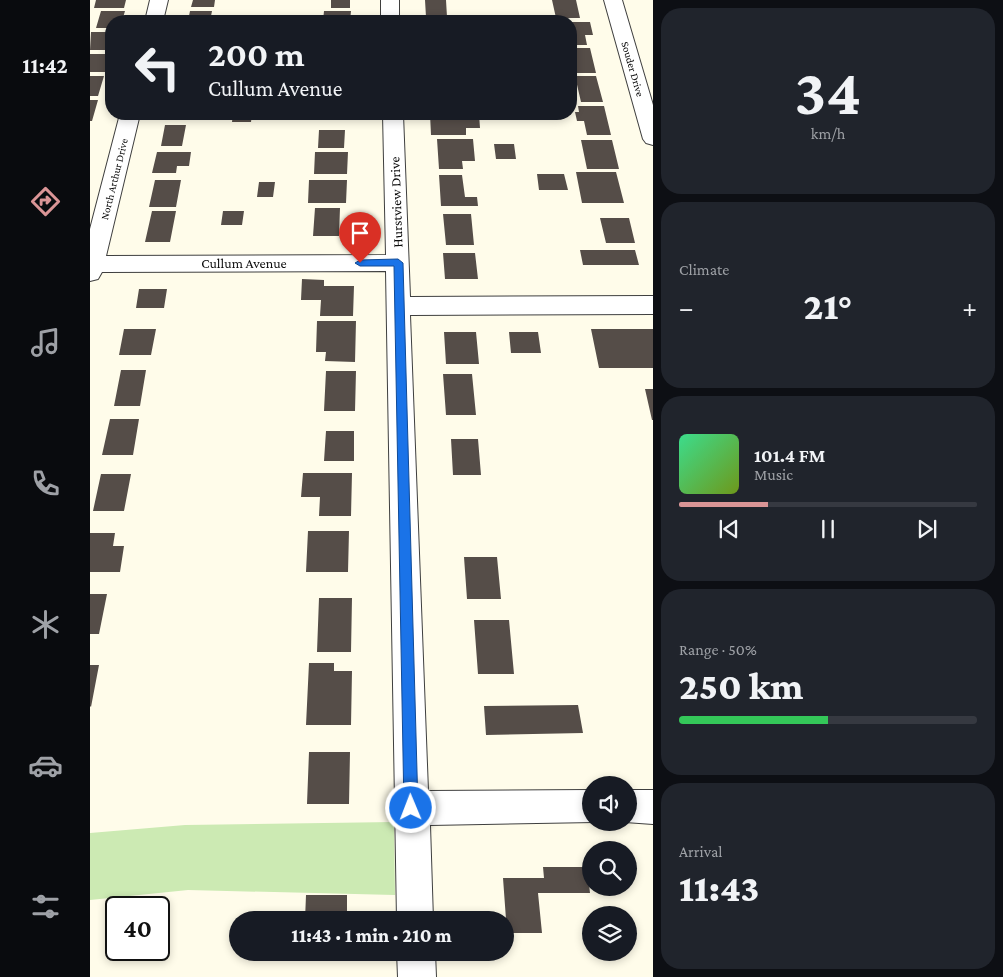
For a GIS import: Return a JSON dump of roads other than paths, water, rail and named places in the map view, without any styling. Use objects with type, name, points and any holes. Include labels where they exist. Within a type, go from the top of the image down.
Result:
[{"type":"street","points":[[155,15],[159,0]]},
{"type":"street","points":[[390,0],[390,15]]},
{"type":"street","name":"Souder Drive","points":[[613,0],[653,139]]},
{"type":"street","name":"North Arthur Drive","points":[[91,267],[128,120]]},
{"type":"street","name":"Hurstview Drive","points":[[393,120],[415,911]]},
{"type":"street","name":"Cullum Avenue","points":[[91,267],[398,263]]},
{"type":"street","points":[[399,306],[653,305]]},
{"type":"street","points":[[411,808],[582,807]]},
{"type":"street","points":[[637,807],[653,807]]},
{"type":"street","points":[[416,961],[417,977]]}]
